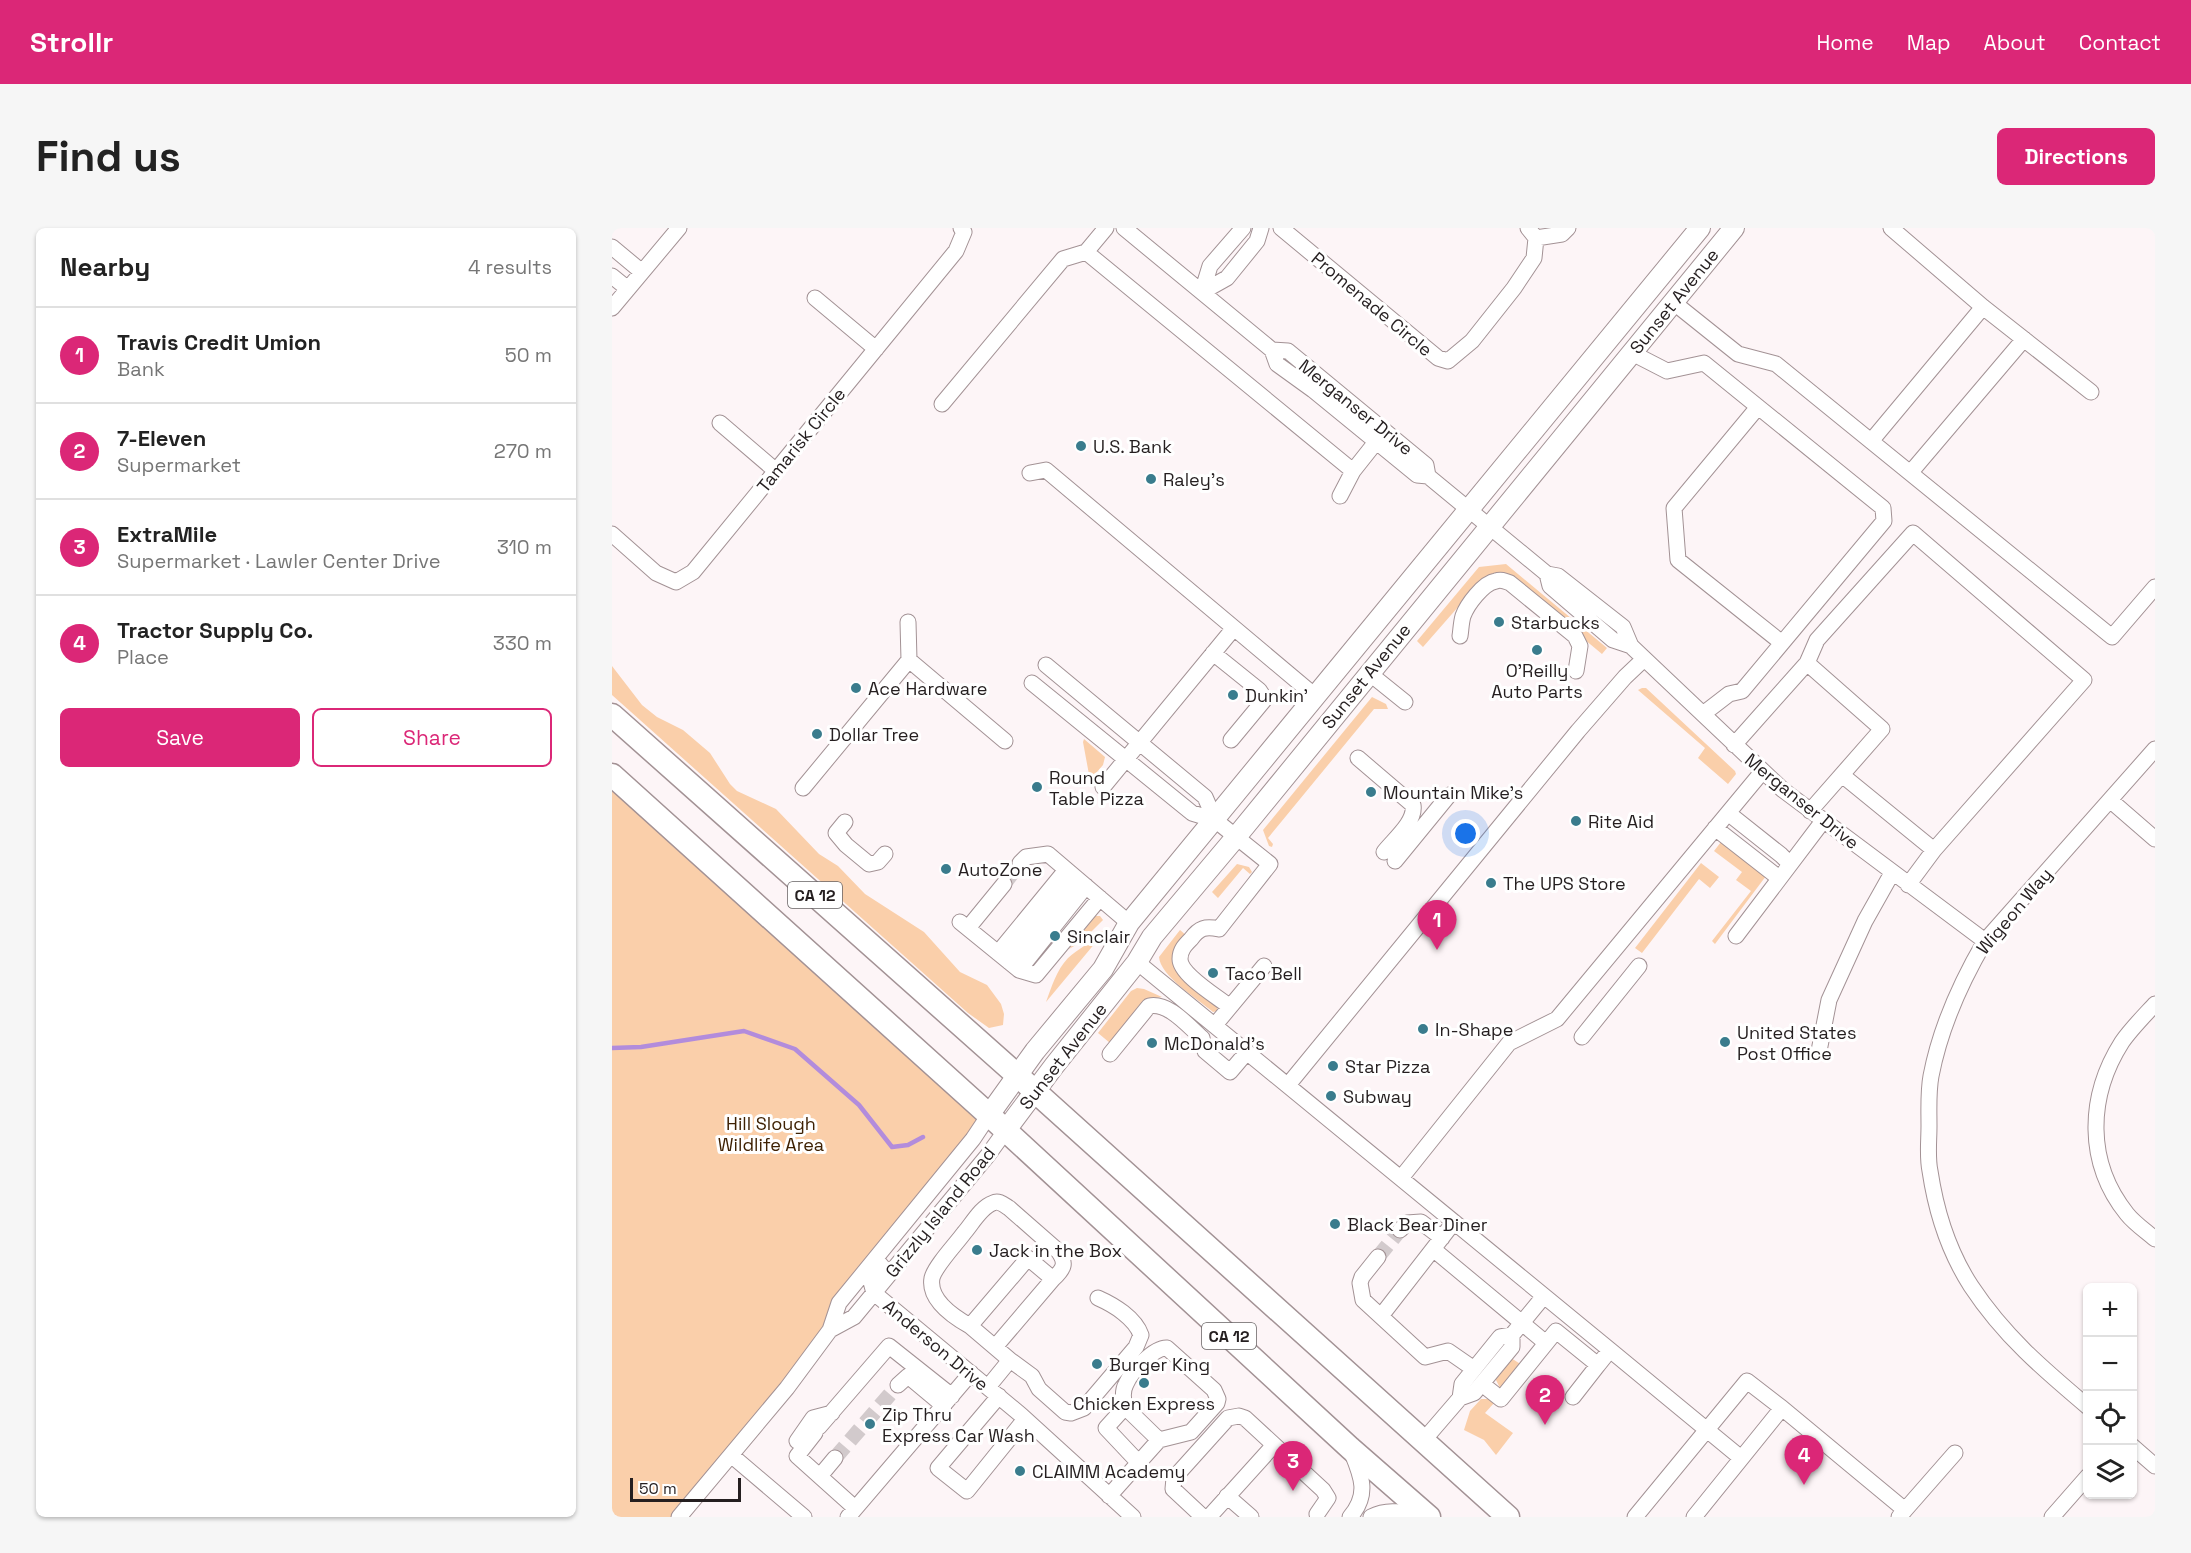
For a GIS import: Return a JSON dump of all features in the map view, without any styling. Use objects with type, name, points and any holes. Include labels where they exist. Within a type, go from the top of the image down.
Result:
[{"type":"highway","name":"CA 12","points":[[612,715],[1508,1517]]},
{"type":"highway","name":"CA 12","points":[[612,775],[989,1115],[1350,1448],[1429,1517]]},
{"type":"main road","name":"Sunset Avenue","points":[[989,1115],[1035,1051],[1103,969],[1130,923],[1700,228]]},
{"type":"main road","name":"Sunset Avenue","points":[[1006,1131],[1137,962],[1152,937],[1734,228]]},
{"type":"street","points":[[612,308],[679,228]]},
{"type":"street","name":"Tamarisk Circle","points":[[612,534],[656,573],[676,582],[693,572],[956,251],[964,232],[961,228]]},
{"type":"street","points":[[942,404],[1063,259],[1086,252],[1106,228]]},
{"type":"street","name":"Merganser Drive","points":[[1124,228],[1272,350],[1277,364],[1313,390],[1418,475],[1428,476],[1547,574],[1550,586],[1613,640],[1631,646],[1762,772],[1823,821],[1985,941]]},
{"type":"street","points":[[1202,292],[1210,266],[1243,228]]},
{"type":"street","points":[[1202,292],[1227,278],[1257,241],[1262,228]]},
{"type":"street","name":"Promenade Circle","points":[[1281,228],[1438,358],[1448,360],[1472,341],[1514,288],[1534,258],[1532,233]]},
{"type":"street","points":[[1532,233],[1562,234],[1568,228]]},
{"type":"street","points":[[1891,228],[1983,307],[2091,392]]},
{"type":"street","points":[[612,247],[642,272]]},
{"type":"street","points":[[1086,252],[1353,471]]},
{"type":"street","points":[[612,276],[628,289]]},
{"type":"street","points":[[815,298],[876,349]]},
{"type":"street","points":[[1673,302],[1738,354],[1776,364],[2112,637],[2155,587]]},
{"type":"street","points":[[1872,440],[1983,307]]},
{"type":"street","points":[[1911,472],[2024,339]]},
{"type":"street","name":"Merganser Drive","points":[[1272,350],[1288,351],[1426,465],[1428,476]]},
{"type":"street","points":[[1632,353],[1667,371],[1704,363],[1884,508],[1884,521],[1742,691],[1729,694],[1703,714]]},
{"type":"street","points":[[1758,407],[1674,508],[1678,560],[1782,643]]},
{"type":"street","points":[[720,423],[776,471]]},
{"type":"street","points":[[1340,496],[1353,471],[1376,442]]},
{"type":"street","points":[[1030,473],[1046,471],[1315,696]]},
{"type":"street","points":[[1734,745],[1807,663],[1817,640],[1913,533],[2084,680],[1934,850],[1908,885]]},
{"type":"street","points":[[1460,636],[1466,610],[1485,586],[1496,580],[1503,580],[1510,583],[1575,636],[1580,646],[1576,671]]},
{"type":"street","points":[[803,788],[909,660],[908,622]]},
{"type":"street","points":[[1102,787],[1234,628]]},
{"type":"street","points":[[1213,653],[1259,690],[1265,699],[1231,740]]},
{"type":"street","points":[[1288,1085],[1578,731],[1615,698],[1644,659]]},
{"type":"street","points":[[909,660],[1005,741]]},
{"type":"street","points":[[1807,663],[1882,729],[1810,811]]},
{"type":"street","points":[[1046,665],[1206,797],[1215,820]]},
{"type":"street","points":[[1369,673],[1405,702]]},
{"type":"street","points":[[1032,683],[1192,813],[1215,820],[1270,864],[1219,928],[1209,927],[1198,930],[1182,949],[1180,962],[1186,973],[1230,1006]]},
{"type":"street","name":"Wigeon Way","points":[[2083,1403],[2020,1348],[1971,1286],[1957,1261],[1941,1222],[1929,1169],[1928,1103],[1931,1076],[1954,1003],[1985,941],[2155,748]]},
{"type":"street","points":[[1358,758],[1413,805],[1414,811],[1411,819],[1389,856],[1449,795]]},
{"type":"street","points":[[1401,1178],[1509,1043],[1557,1020],[1762,772]]},
{"type":"street","points":[[1842,774],[1934,850]]},
{"type":"street","points":[[2110,800],[2155,839]]},
{"type":"street","points":[[1728,813],[1790,864]]},
{"type":"street","points":[[1736,936],[1823,821]]},
{"type":"street","points":[[845,822],[836,833],[846,845],[869,864],[878,862],[885,855]]},
{"type":"street","points":[[1715,828],[1779,878]]},
{"type":"street","points":[[1020,863],[1026,857],[1048,854],[1130,923]]},
{"type":"street","points":[[1819,1051],[1829,1000],[1865,921],[1892,873]]},
{"type":"street","points":[[1009,962],[1077,878]]},
{"type":"street","points":[[1004,884],[964,925],[1009,962],[1036,975],[1100,898]]},
{"type":"street","points":[[1137,962],[1741,1458]]},
{"type":"street","points":[[1215,1025],[1263,966]]},
{"type":"street","points":[[1582,1037],[1639,966]]},
{"type":"street","points":[[1110,1054],[1143,1011],[1156,1004],[1165,1007],[1202,1038],[1205,1051],[1230,1072],[1247,1052]]},
{"type":"street","points":[[2155,1004],[2123,1041],[2105,1072],[2096,1103],[2096,1139],[2105,1178],[2128,1215],[2155,1239]]},
{"type":"street","name":"Grizzly Island Road","points":[[679,1517],[787,1388],[830,1330],[838,1303],[973,1139],[989,1115]]},
{"type":"street","name":"Grizzly Island Road","points":[[830,1330],[854,1317],[1006,1131]]},
{"type":"street","points":[[995,1347],[1059,1273],[1063,1266],[1063,1259],[1058,1251],[1010,1208],[1000,1202],[992,1203],[964,1234],[932,1277],[933,1294],[960,1321],[970,1326],[995,1347],[1032,1376],[1039,1389],[1065,1412],[1071,1413],[1084,1408],[1140,1340],[1141,1335],[1138,1328],[1118,1309],[1098,1298]]},
{"type":"street","points":[[1400,1230],[1407,1223],[1421,1222],[1429,1226],[1438,1243],[1546,1343]]},
{"type":"street","points":[[1381,1316],[1454,1222]]},
{"type":"street","name":"Grizzly Island Road","points":[[874,1293],[870,1278],[902,1240],[903,1224]]},
{"type":"street","points":[[1378,1257],[1362,1277],[1360,1283],[1363,1300],[1425,1357],[1449,1351],[1474,1369]]},
{"type":"street","points":[[970,1326],[1028,1258],[1053,1279]]},
{"type":"street","name":"Anderson Drive","points":[[874,1293],[1025,1419],[1133,1517]]},
{"type":"street","points":[[1423,1440],[1460,1398],[1474,1393],[1482,1384],[1512,1347],[1512,1335],[1544,1296]]},
{"type":"street","points":[[1482,1384],[1501,1399],[1556,1331],[1598,1365]]},
{"type":"street","points":[[1460,1398],[1462,1383],[1500,1337],[1512,1335]]},
{"type":"street","points":[[797,1456],[889,1346],[948,1401]]},
{"type":"street","points":[[1110,1496],[1159,1440],[1191,1432],[1217,1403],[1214,1390],[1167,1348],[1151,1353],[1126,1382],[1123,1395],[1125,1407],[1159,1440]]},
{"type":"street","points":[[1573,1397],[1610,1350]]},
{"type":"street","points":[[1010,1359],[993,1392],[938,1468],[967,1491],[1025,1419]]},
{"type":"street","points":[[831,1413],[813,1418],[797,1439],[797,1456],[820,1476],[851,1513],[971,1373]]},
{"type":"street","points":[[898,1385],[908,1376],[948,1401]]},
{"type":"street","points":[[1635,1517],[1747,1381],[1782,1408],[1902,1514],[1955,1454]]},
{"type":"street","points":[[1125,1407],[1106,1428],[1139,1463]]},
{"type":"street","points":[[1694,1517],[1782,1408]]},
{"type":"street","points":[[1203,1517],[1173,1488],[1174,1478],[1228,1418],[1239,1416],[1245,1418],[1326,1494],[1326,1503],[1317,1514]]},
{"type":"street","points":[[1209,1517],[1274,1445]]},
{"type":"street","points":[[1350,1448],[1362,1476],[1362,1495],[1350,1517]]},
{"type":"street","points":[[2137,1450],[2155,1466]]},
{"type":"street","points":[[731,1455],[804,1517]]},
{"type":"street","points":[[820,1476],[835,1458]]},
{"type":"street","points":[[2052,1517],[2083,1482]]},
{"type":"street","points":[[1227,1496],[1251,1517]]},
{"type":"street","points":[[1371,1517],[1381,1512],[1401,1512],[1421,1517]]},
{"type":"green space","points":[[1506,564],[1607,648],[1602,654],[1508,576],[1488,576],[1480,582],[1423,647],[1417,641],[1479,567]]},
{"type":"green space","points":[[612,666],[642,705],[657,717],[683,730],[710,753],[737,791],[776,809],[819,854],[838,866],[865,894],[924,932],[960,972],[987,985],[1001,1004],[1004,1014],[1003,1025],[989,1028],[968,1013],[612,695]]},
{"type":"green space","points":[[1646,688],[1735,771],[1736,774],[1728,784],[1698,758],[1705,748],[1638,690]]},
{"type":"green space","points":[[1372,697],[1386,704],[1388,709],[1374,709],[1268,838],[1273,844],[1272,847],[1269,846],[1263,830]]},
{"type":"green space","points":[[1084,739],[1105,757],[1103,765],[1090,780],[1083,742]]},
{"type":"green space","name":"Hill Slough Wildlife Area","points":[[612,775],[989,1115],[839,1303],[830,1330],[679,1517],[612,1517]]},
{"type":"green space","points":[[1721,842],[1766,876],[1715,944],[1712,941],[1751,891],[1736,880],[1742,872],[1714,851]]},
{"type":"green space","points":[[1701,863],[1719,877],[1710,888],[1699,879],[1642,953],[1635,948]]},
{"type":"green space","points":[[1237,864],[1249,867],[1252,872],[1250,874],[1243,868],[1218,898],[1212,892]]},
{"type":"green space","points":[[1095,916],[1100,916],[1103,920],[1081,942],[1069,949]]},
{"type":"green space","points":[[1180,930],[1187,936],[1174,963],[1179,975],[1218,1005],[1217,1011],[1213,1012],[1181,987],[1161,964],[1159,957]]},
{"type":"green space","points":[[1105,931],[1046,1002],[1060,968],[1068,958],[1098,932]]},
{"type":"green space","points":[[1137,988],[1162,997],[1151,999],[1110,1043],[1098,1033],[1131,991]]},
{"type":"green space","points":[[1511,1358],[1522,1365],[1503,1389],[1500,1388],[1495,1378]]},
{"type":"green space","points":[[1481,1399],[1492,1399],[1494,1403],[1485,1413],[1513,1433],[1496,1455],[1484,1440],[1464,1430],[1470,1411]]},
{"type":"waterway","points":[[612,1048],[641,1047],[744,1031],[795,1049],[859,1105],[892,1147],[908,1145],[923,1137]]},
{"type":"tunnel","points":[[1004,884],[1020,863]]},
{"type":"tunnel","points":[[1378,1257],[1400,1230]]},
{"type":"tunnel","points":[[835,1458],[898,1385]]},
{"type":"place","name":"U.S. Bank","points":[[1081,446]]},
{"type":"place","name":"Raley's","points":[[1151,479]]},
{"type":"place","name":"Starbucks","points":[[1499,622]]},
{"type":"place","name":"O'Reilly Auto Parts","points":[[1537,650]]},
{"type":"place","name":"Ace Hardware","points":[[856,688]]},
{"type":"place","name":"Dunkin'","points":[[1233,695]]},
{"type":"place","name":"Dollar Tree","points":[[817,734]]},
{"type":"place","name":"Round Table Pizza","points":[[1037,787]]},
{"type":"place","name":"Mountain Mike's","points":[[1371,792]]},
{"type":"place","name":"Rite Aid","points":[[1576,821]]},
{"type":"place","name":"AutoZone","points":[[946,869]]},
{"type":"place","name":"The UPS Store","points":[[1491,883]]},
{"type":"place","name":"Sinclair","points":[[1055,936]]},
{"type":"place","name":"Travis Credit Umion","points":[[1437,950]]},
{"type":"place","name":"Taco Bell","points":[[1213,973]]},
{"type":"place","name":"In-Shape","points":[[1423,1029]]},
{"type":"place","name":"United States Post Office","points":[[1725,1042]]},
{"type":"place","name":"McDonald's","points":[[1152,1043]]},
{"type":"place","name":"Star Pizza","points":[[1333,1066]]},
{"type":"place","name":"Subway","points":[[1331,1096]]},
{"type":"place","name":"Black Bear Diner","points":[[1335,1224]]},
{"type":"place","name":"Jack in the Box","points":[[977,1250]]},
{"type":"place","name":"Burger King","points":[[1097,1364]]},
{"type":"place","name":"Chicken Express","points":[[1144,1383]]},
{"type":"place","name":"Zip Thru Express Car Wash","points":[[870,1424]]},
{"type":"place","name":"7-Eleven","points":[[1545,1425]]},
{"type":"place","name":"CLAIMM Academy","points":[[1020,1471]]},
{"type":"place","name":"Tractor Supply Co.","points":[[1804,1485]]},
{"type":"place","name":"ExtraMile","points":[[1293,1491]]}]
